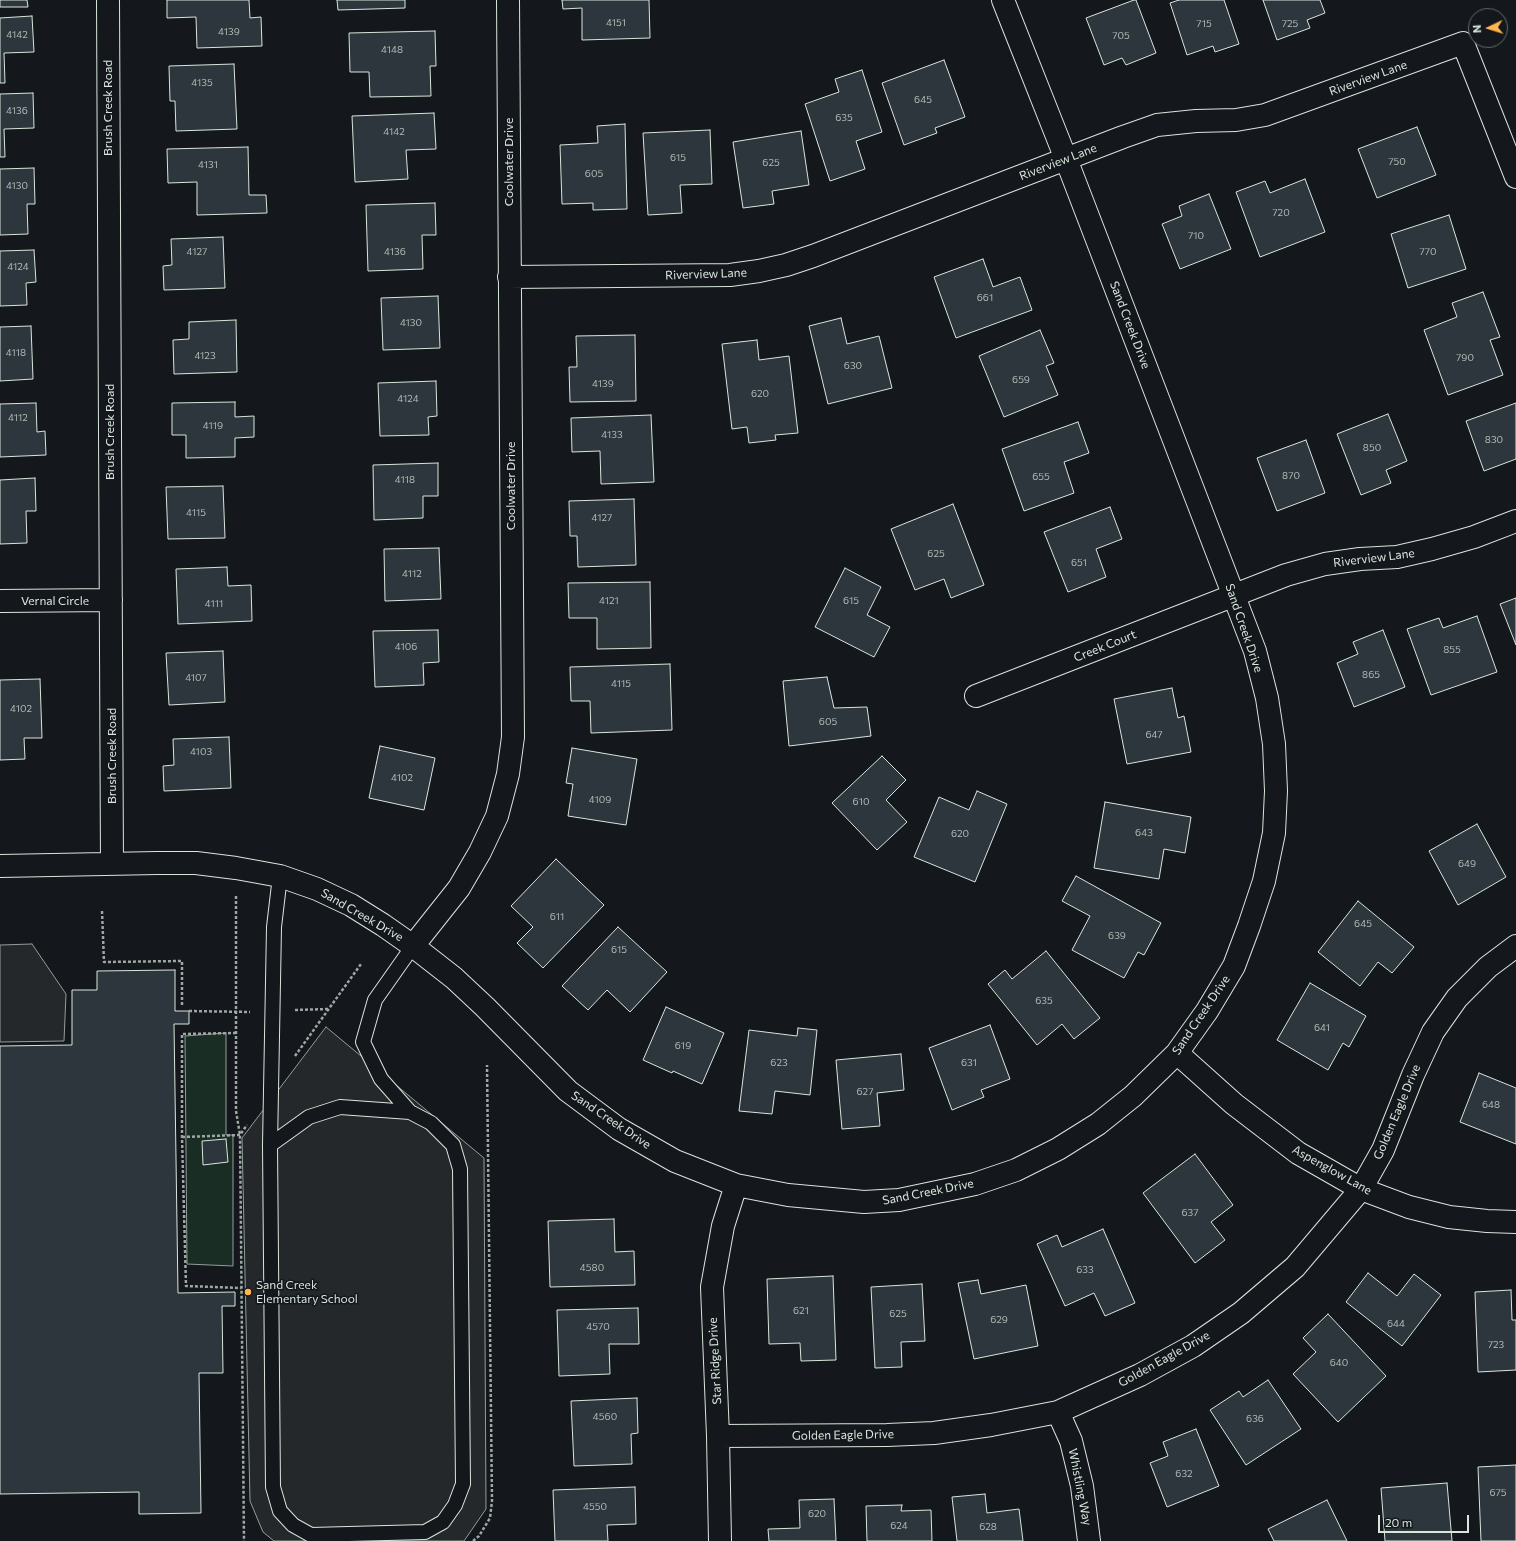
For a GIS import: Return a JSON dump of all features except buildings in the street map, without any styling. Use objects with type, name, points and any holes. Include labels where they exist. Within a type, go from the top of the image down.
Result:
[{"type":"street","name":"Brush Creek Road","points":[[108,0],[112,864]]},
{"type":"street","name":"Coolwater Drive","points":[[413,946],[459,888],[480,852],[498,816],[508,774],[513,737],[508,0]]},
{"type":"street","name":"Sand Creek Drive","points":[[0,866],[196,863],[280,876],[317,888],[383,924],[454,978],[485,1007],[568,1091],[594,1112],[675,1161],[736,1185],[788,1196],[864,1202],[899,1200],[975,1184],[1016,1170],[1058,1149],[1098,1124],[1133,1096],[1178,1053],[1207,1011],[1234,966],[1264,881],[1274,834],[1276,791],[1274,744],[1267,698],[1255,651],[1066,159],[1003,0]]},
{"type":"street","name":"Riverview Lane","points":[[509,277],[730,275],[766,270],[813,256],[1123,137],[1157,126],[1196,121],[1236,120],[1265,115],[1463,43],[1516,177]]},
{"type":"street","name":"Riverview Lane","points":[[1233,595],[1325,564],[1360,559],[1397,557],[1432,550],[1474,537],[1516,521]]},
{"type":"street","name":"Creek Court","points":[[976,696],[1233,595]]},
{"type":"street","name":"Vernal Circle","points":[[0,601],[111,600]]},
{"type":"street","name":"Golden Eagle Drive","points":[[718,1436],[887,1436],[934,1433],[991,1425],[1058,1412],[1140,1375],[1193,1346],[1241,1313],[1295,1267],[1361,1189],[1383,1150],[1413,1075],[1433,1032],[1462,993],[1488,967],[1516,946]]},
{"type":"street","name":"Aspenglow Lane","points":[[1178,1053],[1234,1104],[1298,1153],[1361,1189],[1409,1207],[1449,1217],[1516,1222]]},
{"type":"street","name":"Star Ridge Drive","points":[[720,1541],[718,1436],[712,1287],[723,1226],[736,1185]]},
{"type":"street","name":"Whistling Way","points":[[1058,1412],[1071,1442],[1082,1486],[1090,1541]]},
{"type":"lane","points":[[280,876],[274,927],[270,1092],[273,1487],[280,1511],[293,1526],[311,1535],[425,1532],[443,1522],[455,1505],[463,1484],[460,1169],[454,1145],[431,1123],[410,1112],[381,1079],[363,1042],[375,1000],[413,946]]},
{"type":"lane","points":[[270,1145],[309,1117],[340,1107],[410,1112]]},
{"type":"path","points":[[236,868],[236,1111],[240,1135],[244,1541]]},
{"type":"path","points":[[102,911],[104,962],[182,961],[182,1006]]},
{"type":"path","points":[[240,1135],[361,964]]},
{"type":"path","points":[[236,1033],[182,1034],[182,1136],[186,1286],[241,1288]]},
{"type":"path","points":[[473,1541],[479,1536],[490,1518],[492,1501],[487,1065]]},
{"type":"path","points":[[182,1136],[240,1135]]},
{"type":"green space","points":[[226,1033],[226,1135],[233,1135],[233,1266],[187,1264],[185,1036]]},
{"type":"shaded area","points":[[32,944],[66,994],[64,1041],[0,1042],[0,945]]},
{"type":"shaded area","points":[[326,1027],[484,1158],[486,1509],[464,1541],[274,1541],[263,1532],[250,1501],[242,1138]]},
{"type":"place","name":"Sand Creek Elementary School","points":[[248,1292]]}]
